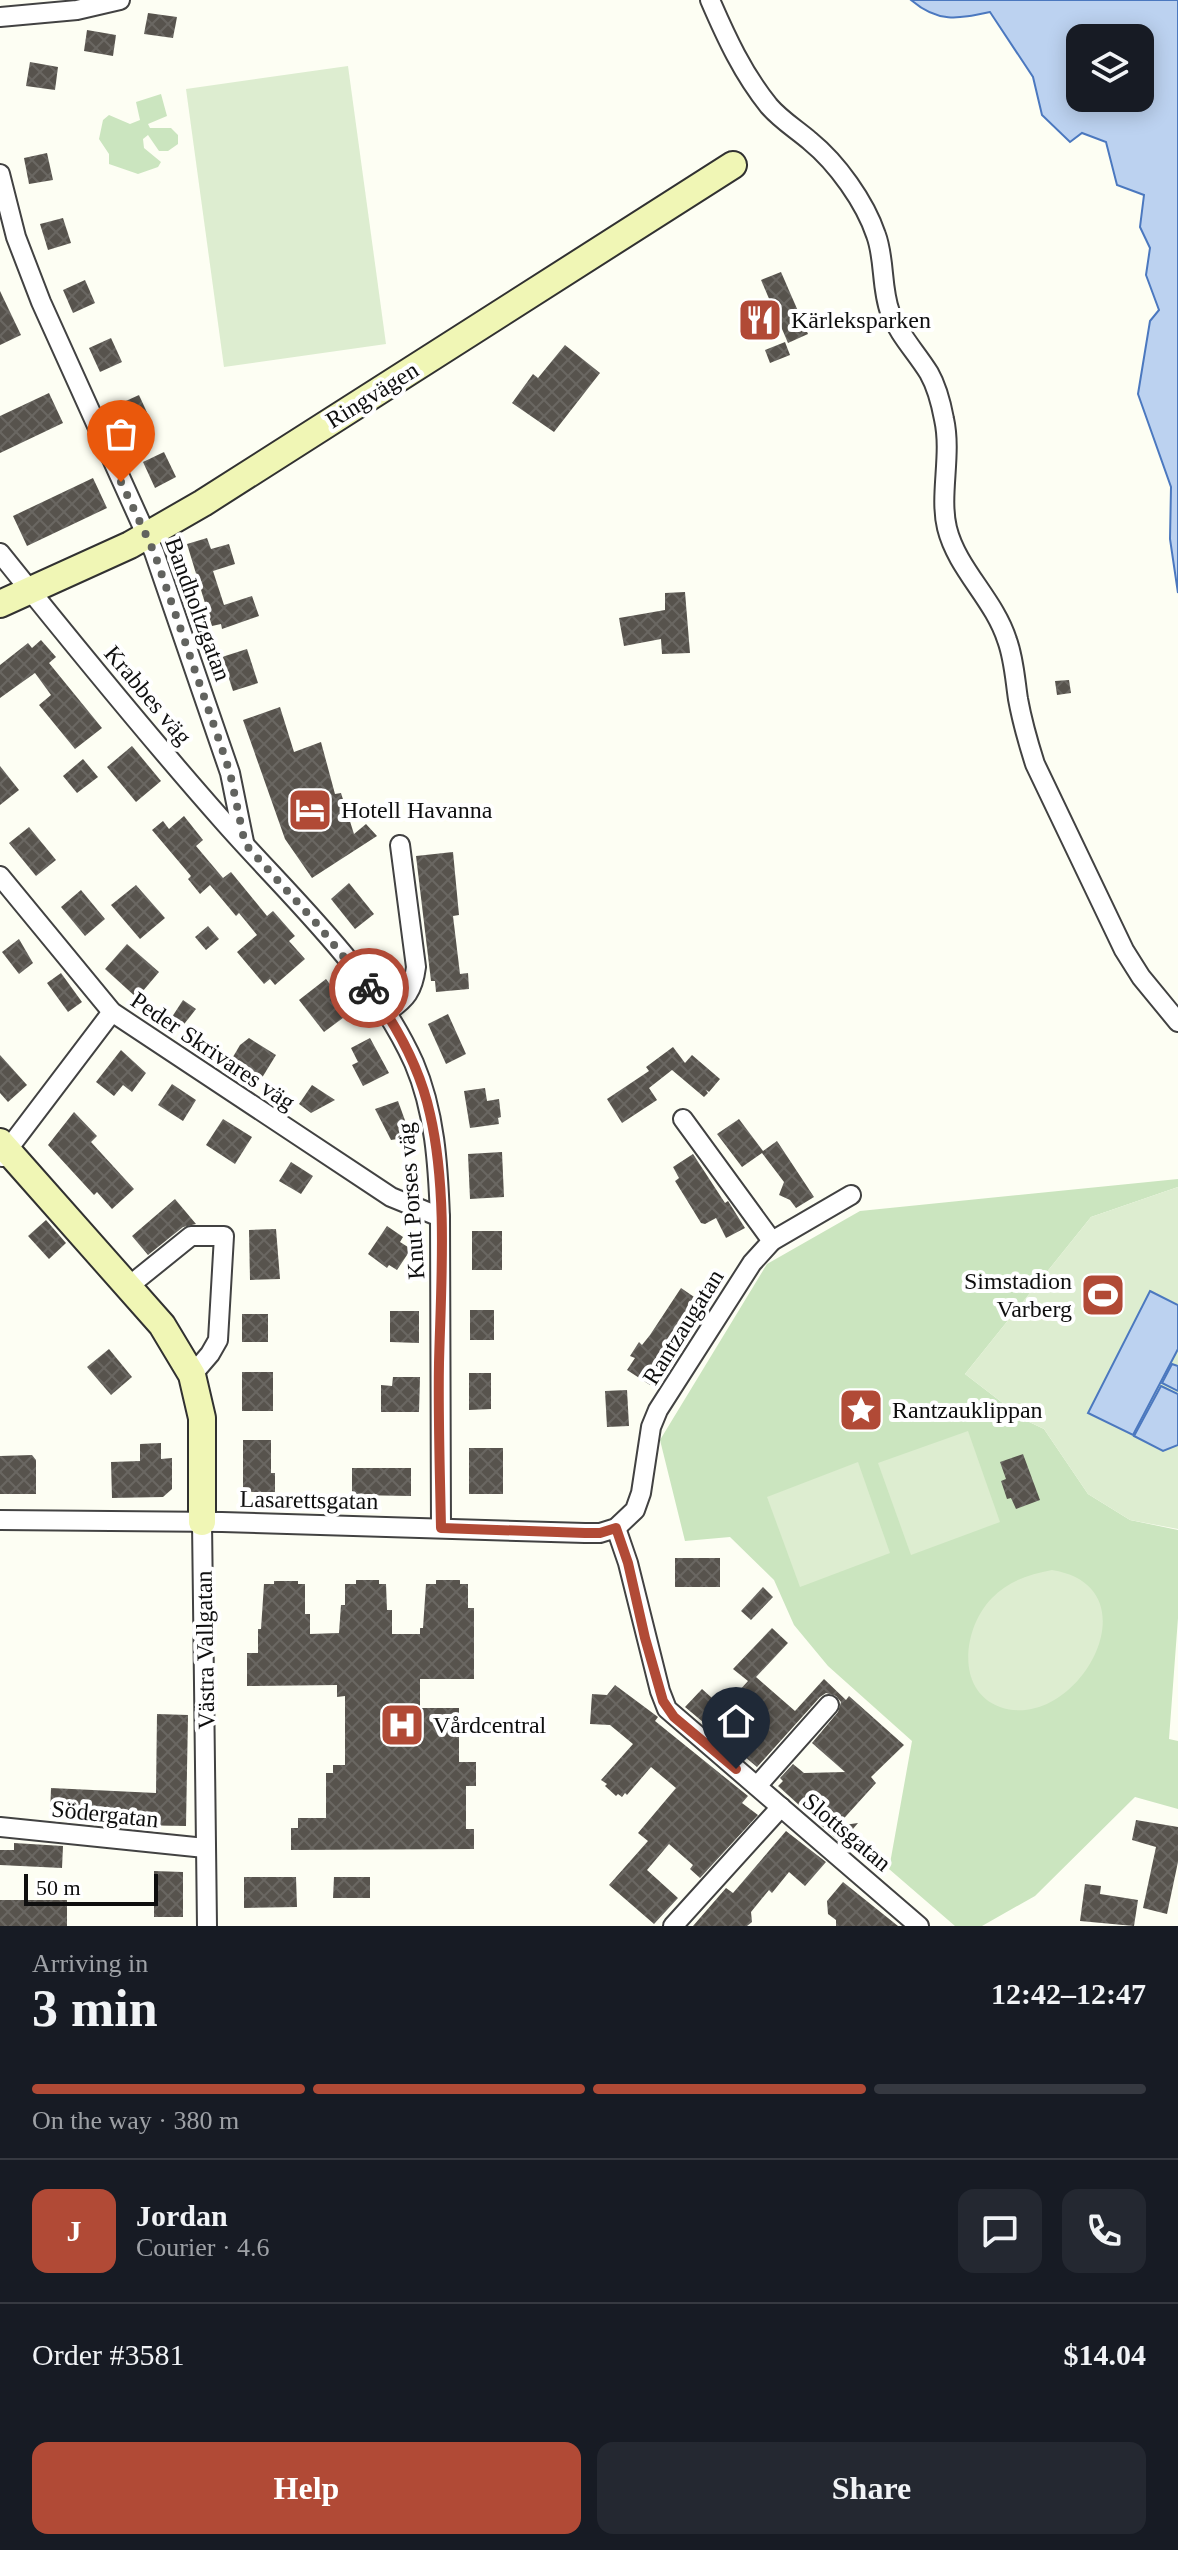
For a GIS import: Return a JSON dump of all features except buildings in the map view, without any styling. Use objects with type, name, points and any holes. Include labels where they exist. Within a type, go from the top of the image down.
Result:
[{"type":"street","points":[[0,17],[77,10],[120,0]]},
{"type":"street","points":[[710,0],[735,54],[756,88],[770,107],[812,142],[831,163],[860,203],[876,234],[888,307],[896,328],[929,375],[939,397],[947,455],[947,528],[953,545],[991,606],[1007,639],[1026,735],[1035,764],[1124,950],[1141,977],[1178,1022]]},
{"type":"street","name":"Ringvägen","points":[[0,604],[147,535],[246,476],[733,165]]},
{"type":"street","name":"Bandholtzgatan","points":[[0,174],[16,237],[41,302],[147,535],[230,773],[245,844]]},
{"type":"street","name":"Krabbes väg","points":[[0,553],[245,844],[317,924],[387,1012]]},
{"type":"street","points":[[387,1012],[407,998],[416,967],[400,845]]},
{"type":"street","name":"Peder Skrivares väg","points":[[0,876],[112,1012],[391,1197],[440,1217]]},
{"type":"street","points":[[2,1150],[112,1012]]},
{"type":"street","name":"Knut Porses väg","points":[[387,1012],[415,1065],[430,1113],[438,1170],[441,1528]]},
{"type":"street","points":[[683,1119],[772,1241]]},
{"type":"street","name":"Västra Vallgatan","points":[[2,1150],[162,1325],[192,1375],[202,1418],[207,1926]]},
{"type":"street","name":"Rantzaugatan","points":[[616,1528],[635,1510],[641,1493],[647,1445],[658,1410],[752,1263],[772,1241],[851,1195]]},
{"type":"street","points":[[129,1286],[191,1236],[224,1236],[218,1340],[192,1375]]},
{"type":"street","name":"Lasarettsgatan","points":[[0,1520],[202,1522],[585,1533],[616,1528]]},
{"type":"street","name":"Slottsgatan","points":[[616,1528],[628,1563],[663,1701],[674,1717],[919,1926]]},
{"type":"street","points":[[757,1786],[829,1705]]},
{"type":"street","points":[[673,1926],[781,1807]]},
{"type":"street","name":"Södergatan","points":[[0,1827],[205,1848]]},
{"type":"green space","points":[[348,66],[386,344],[224,367],[186,89]]},
{"type":"green space","points":[[161,94],[167,116],[148,124],[150,128],[171,128],[178,135],[178,144],[168,151],[159,151],[148,135],[143,139],[144,148],[161,162],[158,167],[138,174],[109,164],[109,154],[99,139],[103,120],[109,115],[130,124],[140,120],[136,102]]},
{"type":"green space","points":[[1178,1179],[1178,1187],[1091,1217],[965,1374],[1025,1420],[1044,1429],[1088,1494],[1130,1520],[1178,1530],[1178,1618],[1169,1739],[1178,1741],[1178,1809],[1135,1797],[1035,1896],[982,1926],[955,1926],[889,1869],[912,1741],[828,1666],[794,1625],[774,1580],[730,1537],[685,1541],[660,1440],[767,1264],[860,1211]]},
{"type":"green space","name":"Simstadion Varberg","points":[[1178,1187],[1178,1529],[1130,1520],[1088,1494],[1044,1429],[1025,1420],[965,1374],[1091,1217]]},
{"type":"green space","points":[[968,1431],[1000,1522],[911,1555],[878,1463]]},
{"type":"green space","points":[[858,1462],[890,1553],[800,1587],[767,1497]]},
{"type":"green space","points":[[1052,1570],[1083,1582],[1099,1602],[1102,1628],[1095,1655],[1078,1680],[1056,1699],[1029,1710],[1000,1707],[985,1699],[975,1687],[970,1672],[968,1657],[975,1624],[982,1610],[1005,1587],[1028,1576]]},
{"type":"water","points":[[911,0],[1178,0],[1178,593],[1170,539],[1171,487],[1138,394],[1150,321],[1159,310],[1146,275],[1150,248],[1140,227],[1144,195],[1117,185],[1106,142],[1082,133],[1070,142],[1042,115],[1033,77],[990,12],[948,17],[930,13]]},
{"type":"water","points":[[1150,1291],[1178,1305],[1178,1349],[1133,1435],[1088,1413]]},
{"type":"water","points":[[1172,1364],[1178,1366],[1178,1391],[1162,1383]]},
{"type":"water","points":[[1161,1386],[1178,1394],[1178,1445],[1163,1451],[1134,1436]]},
{"type":"way so far","points":[[121,482],[154,552],[220,743],[230,773],[245,844],[369,988]]},
{"type":"place","name":"Kärleksparken","points":[[760,320]]},
{"type":"place","name":"Hotell Havanna","points":[[310,810]]},
{"type":"place","name":"Simstadion Varberg","points":[[1103,1295]]},
{"type":"place","name":"Rantzauklippan","points":[[861,1410]]},
{"type":"place","name":"Vårdcentral","points":[[402,1725]]},
{"type":"route","points":[[369,988],[387,1012],[415,1065],[435,1137],[440,1217],[441,1528],[585,1533],[616,1528],[623,1544],[663,1701],[674,1717],[736,1769]]}]
